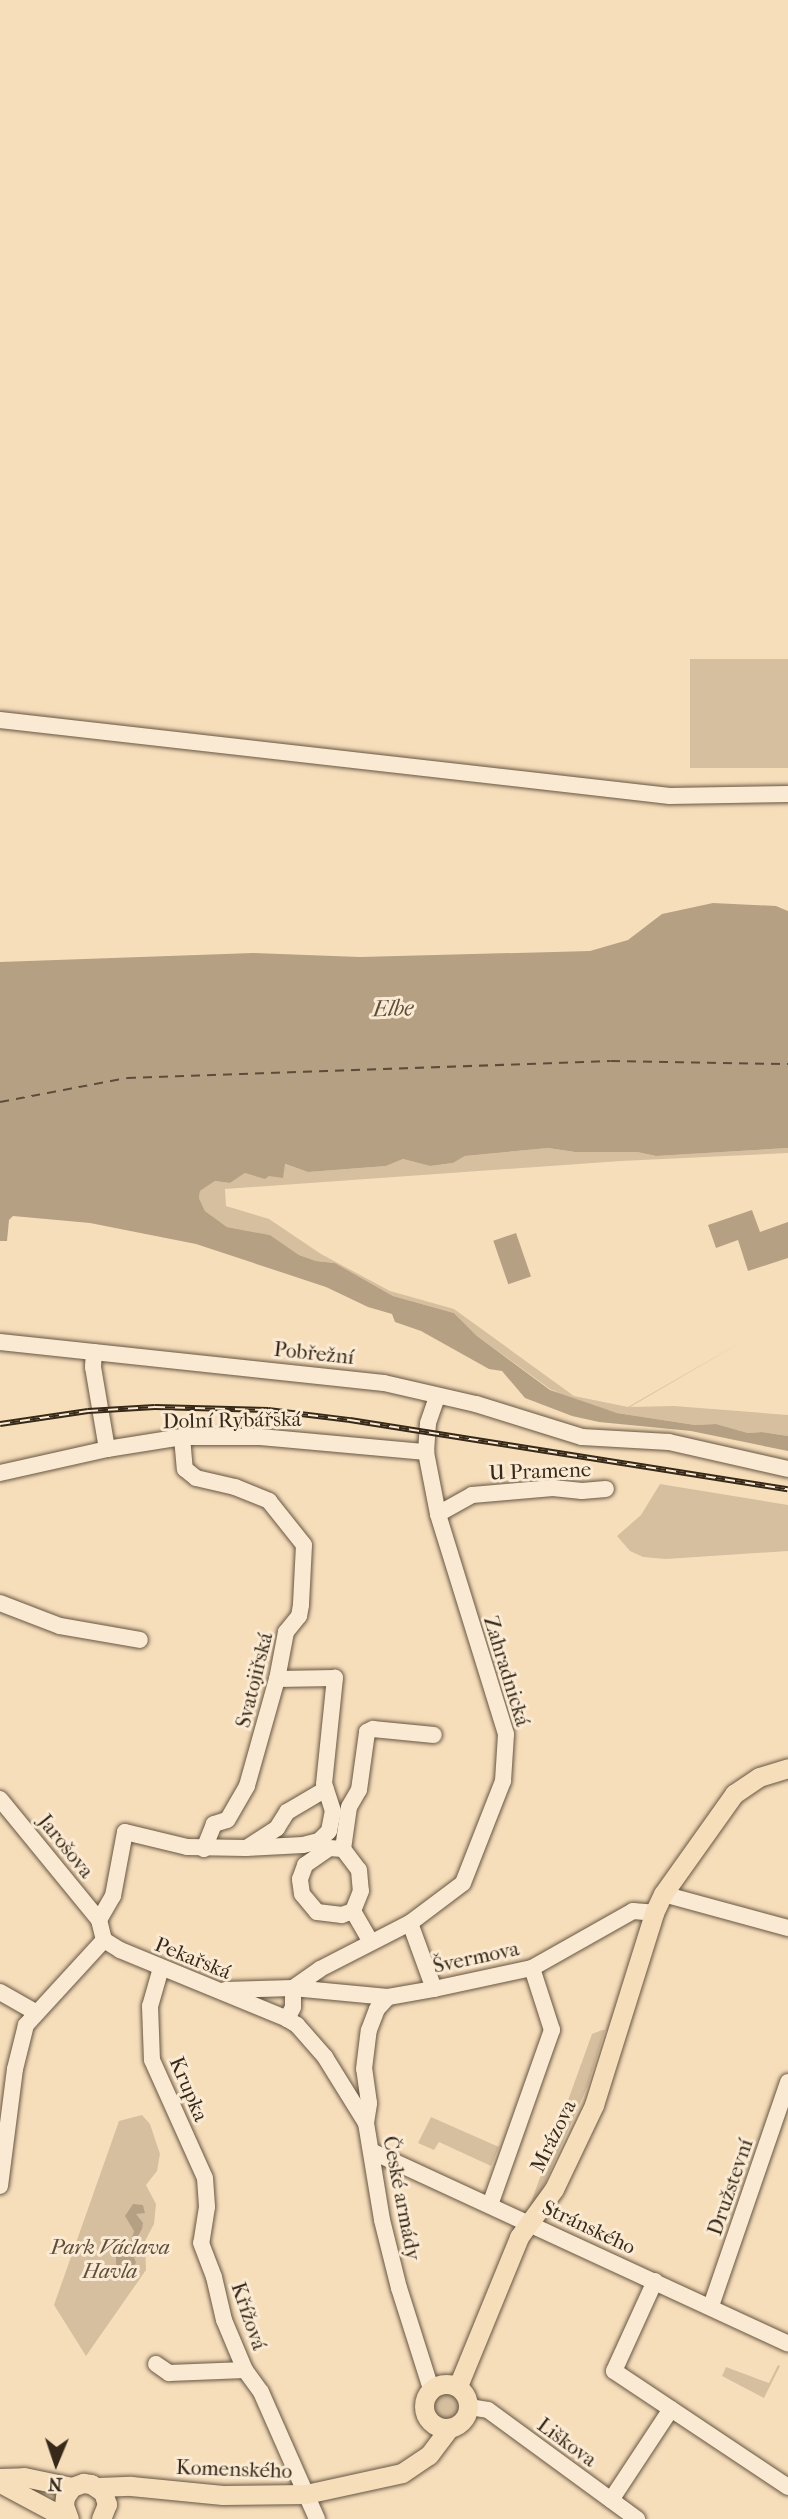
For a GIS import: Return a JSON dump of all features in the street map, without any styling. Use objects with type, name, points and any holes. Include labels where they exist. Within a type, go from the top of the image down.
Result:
[{"type":"main road","points":[[663,1895],[734,1794],[759,1777],[788,1768]]},
{"type":"main road","name":"Mrázova","points":[[458,2386],[519,2237],[554,2189],[594,2105],[654,1913],[663,1895]]},
{"type":"main road","points":[[447,2383],[458,2386],[465,2393],[469,2407],[463,2421],[441,2426],[424,2409],[424,2400],[431,2389],[447,2383]]},
{"type":"main road","name":"Komenského","points":[[102,2503],[131,2486],[223,2495],[306,2494],[388,2478],[419,2463],[438,2447],[441,2426]]},
{"type":"main road","points":[[0,2481],[24,2477],[66,2510]]},
{"type":"main road","points":[[0,2481],[56,2512],[66,2510],[83,2483],[102,2503]]},
{"type":"street","points":[[0,720],[670,796],[788,794]]},
{"type":"street","name":"Pobřežní","points":[[0,1342],[384,1383],[486,1407],[561,1433],[616,1441],[630,1438],[669,1442],[788,1469]]},
{"type":"street","points":[[94,1352],[93,1367],[107,1449]]},
{"type":"street","name":"Zahradnická","points":[[293,1987],[372,1941],[410,1923],[463,1883],[503,1781],[506,1734],[438,1514],[426,1451],[428,1423],[437,1396]]},
{"type":"street","name":"Dolní Rybářská","points":[[0,1473],[107,1449],[182,1437],[260,1437],[426,1451]]},
{"type":"street","name":"Svatojiřská","points":[[182,1437],[186,1469],[196,1478],[235,1487],[269,1501],[304,1545],[299,1616],[286,1632],[277,1679],[247,1786],[227,1820],[214,1824],[204,1849]]},
{"type":"street","name":"U Pramene","points":[[438,1514],[472,1495],[553,1488],[582,1491],[606,1489]]},
{"type":"street","points":[[0,1604],[60,1626],[140,1640]]},
{"type":"street","points":[[0,2186],[8,2068],[35,2012],[104,1940],[99,1920],[113,1896],[125,1832],[204,1849],[319,1841],[329,1831],[333,1811],[326,1789],[335,1678],[277,1679]]},
{"type":"street","points":[[343,1849],[330,1848],[305,1865],[300,1886],[305,1901],[317,1912],[342,1915],[353,1911],[359,1901],[359,1870],[343,1849],[349,1807],[359,1790],[367,1732],[373,1729],[434,1735]]},
{"type":"street","points":[[246,1848],[277,1828],[287,1812],[326,1789]]},
{"type":"street","name":"Jarošova","points":[[0,1799],[99,1920]]},
{"type":"street","points":[[663,1895],[788,1928]]},
{"type":"street","points":[[353,1911],[372,1941]]},
{"type":"street","name":"Švermova","points":[[219,1991],[293,1987],[388,1997],[434,1989],[532,1968],[633,1911],[654,1913]]},
{"type":"street","points":[[410,1923],[434,1989]]},
{"type":"street","name":"Pekařská","points":[[104,1940],[161,1968],[287,2019]]},
{"type":"street","name":"Krupka","points":[[161,1968],[150,2006],[152,2060],[189,2143]]},
{"type":"street","points":[[490,2205],[552,2030],[532,1968]]},
{"type":"street","points":[[287,2019],[293,2007],[293,1987]]},
{"type":"street","points":[[0,1992],[35,2012]]},
{"type":"street","points":[[366,2123],[369,2103],[364,2069],[369,2030],[377,2009],[388,1997]]},
{"type":"street","name":"České armády","points":[[287,2019],[297,2025],[325,2057],[366,2123],[382,2220],[422,2367],[431,2389]]},
{"type":"street","name":"Družstevní","points":[[711,2306],[788,2087]]},
{"type":"street","name":"Křížová","points":[[189,2143],[205,2178],[207,2194],[201,2243],[214,2277],[224,2320],[245,2370],[261,2392],[317,2519]]},
{"type":"street","name":"Stránského","points":[[371,2151],[711,2306],[788,2344]]},
{"type":"street","points":[[655,2281],[614,2371],[788,2487]]},
{"type":"street","points":[[156,2364],[169,2373],[245,2370]]},
{"type":"street","name":"Liškova","points":[[469,2407],[488,2410],[637,2519]]},
{"type":"street","points":[[611,2500],[671,2409]]},
{"type":"green space","points":[[690,659],[788,659],[788,768],[690,768]]},
{"type":"green space","points":[[548,1148],[575,1152],[637,1152],[656,1156],[788,1148],[788,1153],[621,1161],[225,1189],[226,1206],[269,1219],[321,1254],[390,1291],[454,1309],[574,1396],[628,1407],[750,1337],[630,1407],[674,1406],[788,1415],[788,1436],[748,1433],[716,1424],[695,1425],[617,1413],[579,1402],[550,1389],[477,1336],[454,1313],[393,1296],[335,1263],[316,1261],[299,1255],[270,1235],[227,1227],[205,1211],[199,1198],[200,1191],[215,1181],[230,1183],[245,1173],[269,1176],[284,1164],[308,1172],[386,1166],[403,1159],[430,1166],[453,1163],[465,1156]]},
{"type":"green space","points":[[660,1484],[788,1505],[788,1551],[666,1559],[643,1557],[630,1551],[617,1536],[641,1515]]},
{"type":"green space","points":[[605,2030],[588,2085],[536,2203],[529,2208],[592,2034]]},
{"type":"green space","name":"Park Václava Havla","points":[[142,2115],[150,2124],[160,2154],[157,2171],[146,2185],[156,2204],[154,2224],[145,2241],[146,2270],[86,2356],[54,2305],[119,2121]]},
{"type":"green space","points":[[431,2117],[499,2147],[491,2166],[439,2142],[434,2150],[418,2143]]},
{"type":"green space","points":[[778,2365],[780,2366],[764,2398],[722,2376],[726,2367],[769,2383]]},
{"type":"green space","points":[[447,2391],[457,2396],[462,2406],[457,2416],[447,2421],[437,2416],[432,2406],[437,2396]]},
{"type":"water","name":"Elbe","points":[[713,903],[776,906],[788,911],[788,1148],[656,1156],[637,1152],[575,1152],[548,1148],[465,1156],[453,1163],[430,1166],[403,1159],[386,1166],[308,1172],[285,1164],[283,1178],[269,1176],[265,1179],[245,1173],[230,1183],[215,1181],[200,1191],[199,1198],[205,1211],[227,1227],[270,1235],[299,1255],[316,1261],[335,1263],[393,1296],[454,1313],[477,1336],[550,1390],[617,1413],[695,1425],[716,1424],[748,1433],[788,1436],[788,1451],[691,1431],[599,1422],[572,1416],[525,1398],[502,1371],[489,1369],[421,1331],[395,1322],[392,1314],[368,1307],[326,1287],[196,1244],[90,1223],[13,1216],[9,1220],[7,1241],[0,1241],[0,962],[253,953],[360,957],[590,951],[628,940],[662,914]]},
{"type":"water","points":[[752,1210],[760,1232],[788,1222],[788,1258],[748,1271],[738,1240],[716,1248],[708,1225]]},
{"type":"water","points":[[516,1233],[531,1276],[508,1284],[493,1241]]},
{"type":"water","points":[[133,2204],[143,2205],[145,2213],[136,2214],[143,2223],[131,2248],[136,2263],[130,2270],[133,2273],[122,2279],[116,2274],[116,2256],[130,2245],[134,2231],[125,2216]]},
{"type":"ferry route","points":[[0,1102],[127,1078],[611,1061],[788,1064]]},
{"type":"railway","points":[[0,1424],[88,1411],[155,1407],[268,1410],[350,1420],[788,1489]]}]
